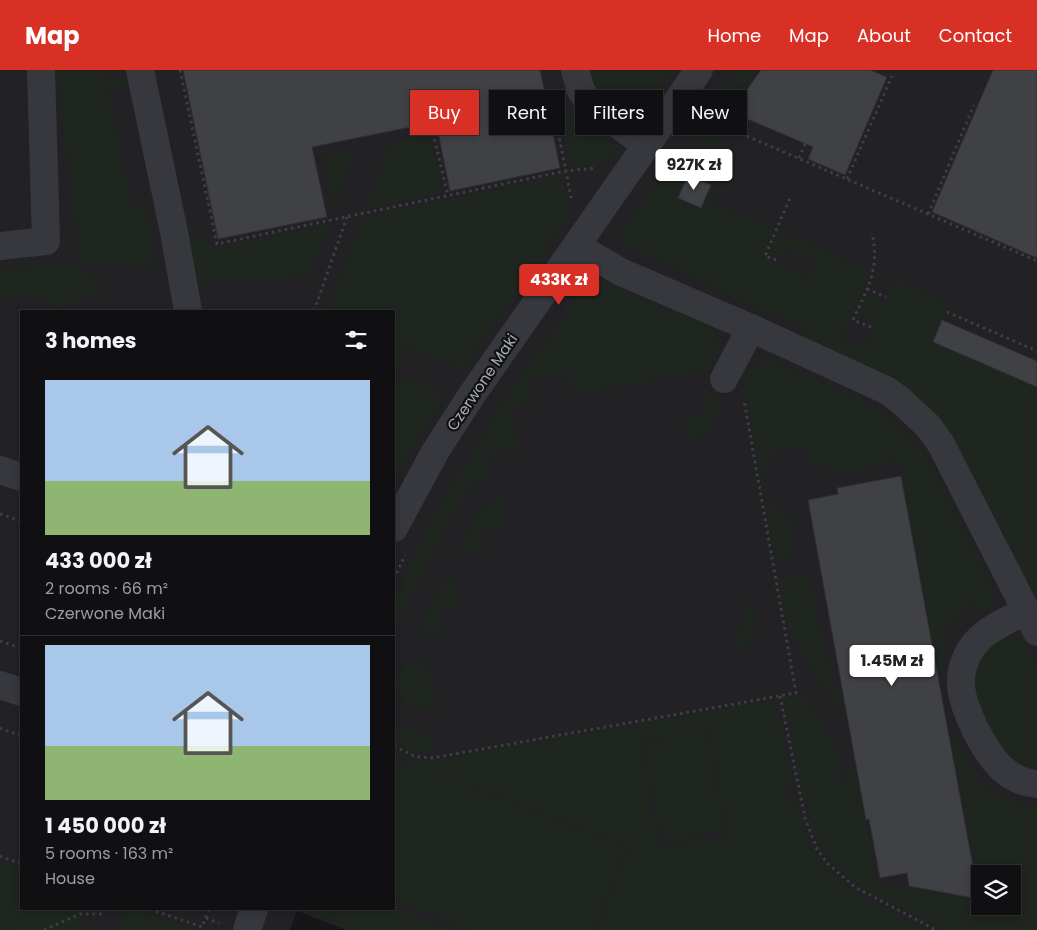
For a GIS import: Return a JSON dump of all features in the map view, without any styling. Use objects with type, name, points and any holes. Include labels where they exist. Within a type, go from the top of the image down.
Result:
[{"type":"street","points":[[0,246],[46,241],[41,70]]},
{"type":"street","points":[[140,70],[174,232],[188,310]]},
{"type":"street","points":[[575,70],[581,91],[591,106],[646,145]]},
{"type":"street","name":"Czerwone Maki","points":[[395,526],[435,452],[472,396],[699,70]]},
{"type":"street","points":[[576,246],[621,272],[751,328],[886,390],[900,400],[928,426],[940,444],[1032,622],[991,629],[977,641],[963,665],[961,688],[966,709],[993,761],[1018,780],[1037,784]]},
{"type":"street","points":[[734,387],[751,328]]},
{"type":"street","points":[[0,470],[20,477]]},
{"type":"street","points":[[0,685],[20,692]]},
{"type":"street","points":[[247,930],[254,910]]},
{"type":"path","points":[[180,70],[217,244],[565,171],[600,168]]},
{"type":"path","points":[[847,179],[892,76]]},
{"type":"path","points":[[928,214],[974,106]]},
{"type":"path","points":[[433,135],[448,196]]},
{"type":"path","points":[[558,135],[573,206]]},
{"type":"path","points":[[745,135],[1020,252],[1037,261]]},
{"type":"path","points":[[799,158],[805,144]]},
{"type":"path","points":[[776,260],[765,256],[790,198]]},
{"type":"path","points":[[314,310],[347,217]]},
{"type":"path","points":[[871,327],[853,320],[874,272],[876,250],[872,233]]},
{"type":"path","points":[[866,289],[886,297]]},
{"type":"path","points":[[946,312],[1037,351]]},
{"type":"path","points":[[395,746],[414,756],[432,758],[796,693],[734,387]]},
{"type":"path","points":[[0,514],[20,521]]},
{"type":"path","points":[[0,641],[20,648]]},
{"type":"path","points":[[780,696],[801,802],[817,849],[827,863],[854,887],[936,930]]},
{"type":"path","points":[[0,728],[20,736]]},
{"type":"path","points":[[0,856],[20,864]]},
{"type":"path","points":[[44,930],[80,914],[102,914],[104,910]]},
{"type":"path","points":[[153,910],[202,927],[209,910]]},
{"type":"shaded area","points":[[0,70],[1037,70],[1037,930],[346,930],[297,911],[290,930],[0,930]]},
{"type":"shaded area","points":[[57,70],[102,70],[104,80],[127,76],[129,83],[107,88],[132,207],[145,204],[158,269],[81,263]]},
{"type":"shaded area","points":[[591,70],[671,70],[657,90],[597,90]]},
{"type":"shaded area","points":[[737,70],[754,70],[740,90],[723,90]]},
{"type":"shaded area","points":[[570,109],[575,112],[575,135],[607,135],[610,138],[616,149],[606,163],[570,166],[564,135],[565,110]]},
{"type":"shaded area","points":[[431,135],[443,192],[366,209],[389,143]]},
{"type":"shaded area","points":[[693,135],[720,135],[714,150],[696,141]]},
{"type":"shaded area","points":[[354,150],[334,209],[323,156]]},
{"type":"shaded area","points":[[668,168],[676,169],[688,175],[678,198],[701,208],[711,185],[715,185],[709,201],[774,229],[762,257],[810,278],[817,262],[783,248],[779,258],[769,253],[779,231],[871,271],[842,339],[864,348],[876,321],[859,313],[866,295],[884,302],[893,280],[949,304],[933,342],[1037,387],[1037,604],[961,451],[934,413],[911,391],[885,373],[805,338],[808,329],[700,282],[679,269],[724,287],[623,244],[618,239]]},
{"type":"shaded area","points":[[562,176],[569,215],[464,367],[449,363],[408,345],[396,378],[428,386],[437,395],[440,402],[395,478],[395,310],[329,310],[362,217]]},
{"type":"shaded area","points":[[329,225],[310,275],[195,284],[183,230],[215,248]]},
{"type":"shaded area","points":[[78,264],[104,289],[62,307],[33,297],[0,300],[0,269]]},
{"type":"shaded area","points":[[594,277],[605,282],[636,298],[689,317],[706,326],[713,332],[717,340],[718,353],[715,361],[708,370],[573,394],[569,373],[532,379],[528,385],[531,402],[516,405],[511,412],[518,449],[486,455],[490,476],[478,482],[463,496],[395,630],[395,598],[428,528],[453,483],[514,387]]},
{"type":"shaded area","points":[[763,362],[773,362],[864,401],[887,416],[906,433],[922,453],[936,476],[993,593],[992,603],[982,614],[974,601],[958,614],[946,629],[939,641],[950,647],[939,673],[902,473],[902,463],[893,458],[856,473],[812,464],[807,450],[781,446],[769,457],[764,479],[767,499],[778,513],[794,520],[793,556],[775,559],[744,384],[749,370]]},
{"type":"shaded area","points":[[703,393],[716,400],[718,415],[713,426],[708,431],[690,440],[686,419],[707,415]]},
{"type":"shaded area","points":[[504,497],[508,524],[479,530],[483,552],[463,554],[461,548],[472,524],[482,509],[495,499]]},
{"type":"shaded area","points":[[810,575],[824,655],[827,655],[833,687],[840,687],[845,711],[841,712],[789,630],[779,581]]},
{"type":"shaded area","points":[[455,579],[460,607],[439,611],[443,633],[422,635],[423,625],[437,594],[445,583]]},
{"type":"shaded area","points":[[740,603],[749,605],[754,610],[757,616],[757,625],[751,641],[739,653],[735,630],[745,629]]},
{"type":"shaded area","points":[[1011,637],[1026,645],[1037,665],[1037,773],[1028,771],[1004,757],[975,704],[972,677],[981,654],[1001,638]]},
{"type":"shaded area","points":[[426,659],[435,708],[420,708],[408,705],[400,698],[396,689],[396,679],[401,670],[411,663]]},
{"type":"shaded area","points":[[805,695],[837,752],[839,784],[843,784],[844,770],[855,768],[877,882],[971,899],[971,915],[1021,915],[1021,865],[975,865],[949,727],[972,770],[992,791],[1019,804],[1037,807],[1037,930],[946,930],[875,895],[836,867],[825,855],[810,825],[783,698]]},
{"type":"shaded area","points":[[776,699],[792,781],[784,783],[788,804],[796,803],[806,833],[825,865],[837,877],[866,898],[930,930],[599,930],[630,845],[395,758],[395,750],[411,758],[434,760]],"holes":[[[709,729],[729,836],[659,848],[639,741]]]},
{"type":"shaded area","points":[[395,723],[413,731],[428,732],[433,753],[412,751],[395,742]]},
{"type":"shaded area","points":[[706,731],[724,831],[662,842],[644,743]]},
{"type":"shaded area","points":[[395,759],[625,847],[594,930],[469,930],[395,901]]},
{"type":"shaded area","points":[[0,861],[20,868],[20,910],[81,910],[81,923],[86,930],[15,930],[0,926]]},
{"type":"shaded area","points":[[395,908],[451,930],[359,930],[308,910],[395,910]]},
{"type":"shaded area","points":[[123,910],[139,910],[196,930],[119,930],[124,918]]},
{"type":"building","points":[[183,70],[540,70],[544,90],[489,90],[489,135],[553,135],[560,168],[450,191],[439,135],[479,135],[479,90],[410,90],[410,127],[312,147],[327,217],[218,239]]},
{"type":"building","points":[[761,70],[870,70],[887,77],[845,175],[808,159],[813,147],[747,119],[747,90]]},
{"type":"building","points":[[993,70],[1037,70],[1037,258],[932,212]]},
{"type":"building","points":[[688,175],[711,185],[701,208],[678,198]]},
{"type":"building","points":[[942,320],[1037,361],[1037,387],[933,342]]},
{"type":"building","points":[[901,476],[973,865],[971,865],[971,898],[909,886],[907,873],[880,878],[869,819],[866,820],[808,500],[838,494],[837,488]]}]
